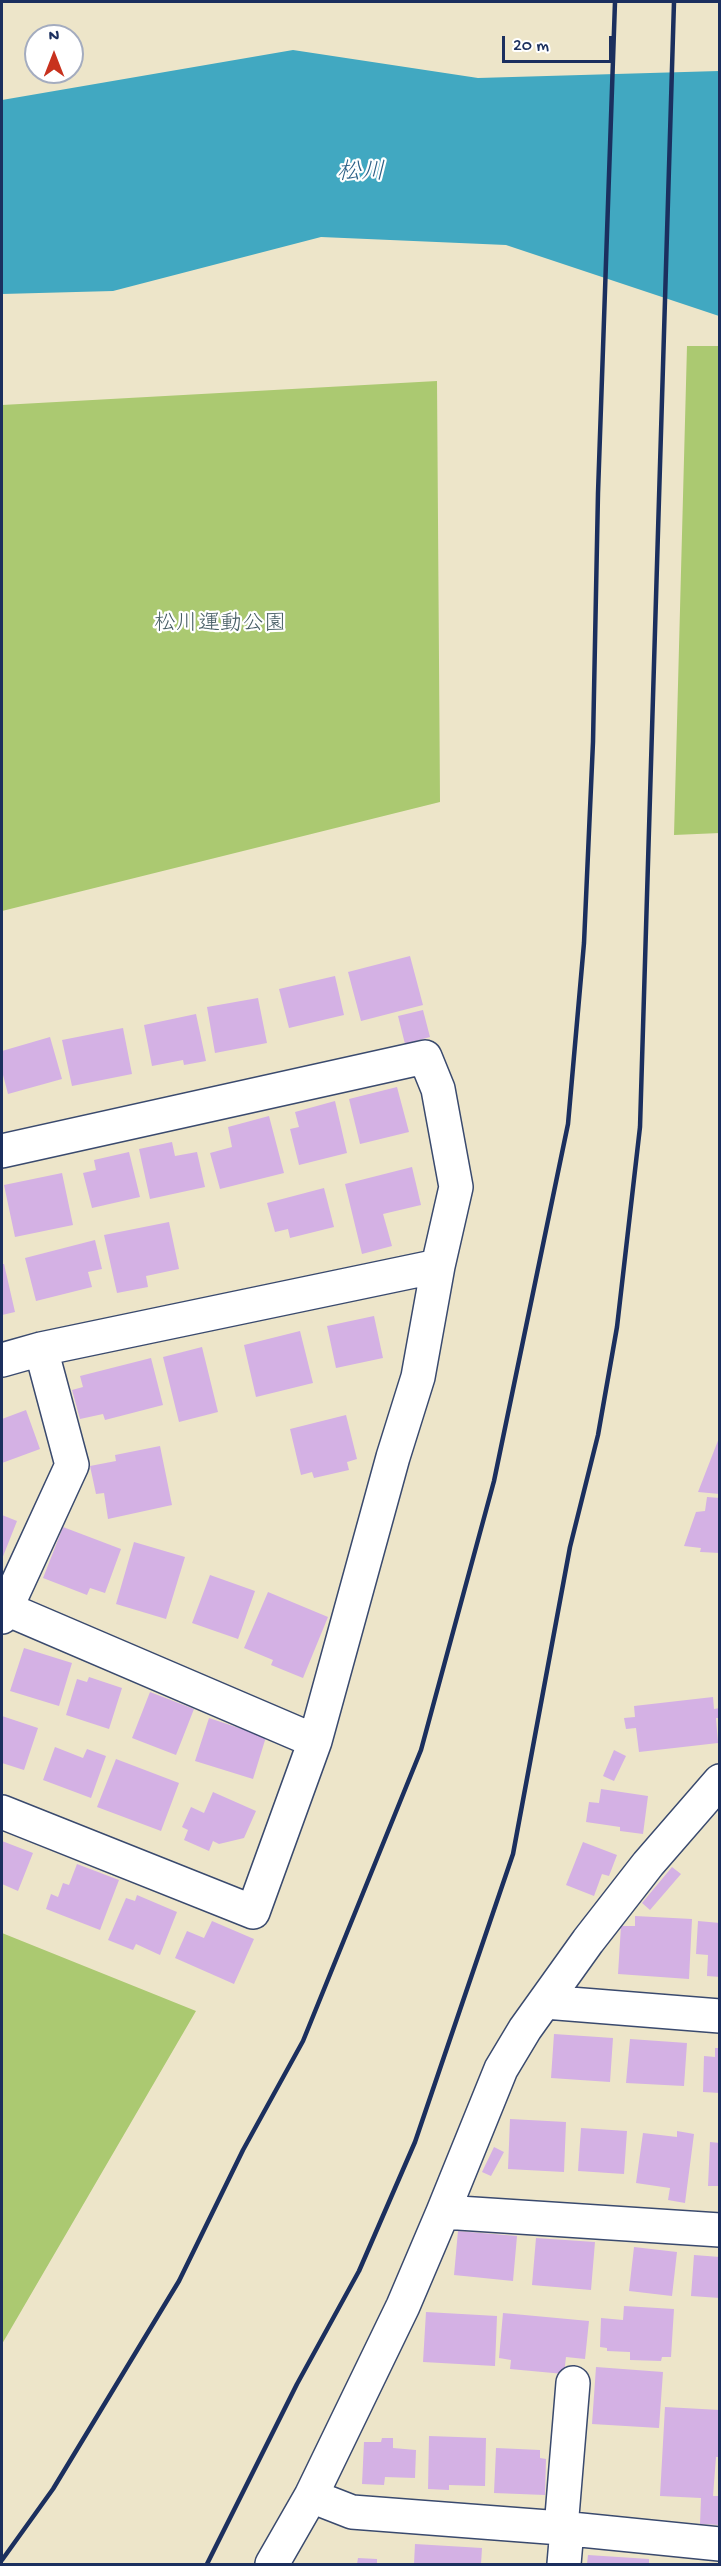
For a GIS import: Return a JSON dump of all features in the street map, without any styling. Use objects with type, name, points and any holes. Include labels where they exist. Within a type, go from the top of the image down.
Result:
[{"type":"street","points":[[2,1151],[425,1057],[438,1089],[456,1186],[438,1266],[418,1377],[393,1457],[315,1741],[253,1912],[2,1812]]},
{"type":"street","points":[[2,1360],[41,1349],[438,1266]]},
{"type":"street","points":[[41,1349],[72,1466],[3,1611],[315,1741]]},
{"type":"street","points":[[272,2565],[311,2496],[403,2306],[501,2069],[588,1941],[648,1864],[720,1781]]},
{"type":"street","points":[[545,2002],[720,2016]]},
{"type":"street","points":[[443,2212],[720,2230]]},
{"type":"street","points":[[564,2565],[564,2528],[573,2383]]},
{"type":"street","points":[[311,2496],[352,2512],[564,2528],[720,2544]]},
{"type":"green space","points":[[687,346],[719,346],[720,833],[674,835]]},
{"type":"green space","name":"松川運動公園","points":[[437,381],[440,802],[2,911],[2,405]]},
{"type":"green space","points":[[2,1933],[196,2011],[2,2344]]},
{"type":"water","name":"松川","points":[[293,50],[478,78],[719,71],[719,316],[506,245],[321,237],[113,291],[2,294],[2,100]]},
{"type":"building","points":[[410,956],[423,1005],[361,1021],[348,972]]},
{"type":"building","points":[[335,976],[344,1015],[289,1028],[279,989]]},
{"type":"building","points":[[258,998],[267,1043],[215,1053],[207,1007]]},
{"type":"building","points":[[423,1010],[430,1037],[405,1044],[398,1016]]},
{"type":"building","points":[[196,1014],[206,1061],[184,1065],[183,1060],[152,1066],[144,1025]]},
{"type":"building","points":[[123,1028],[132,1074],[72,1086],[62,1040]]},
{"type":"building","points":[[50,1037],[62,1079],[8,1094],[2,1071],[2,1051]]},
{"type":"building","points":[[397,1087],[409,1132],[360,1144],[349,1099]]},
{"type":"building","points":[[335,1101],[347,1153],[299,1165],[290,1129],[299,1127],[295,1112]]},
{"type":"building","points":[[269,1116],[284,1173],[220,1189],[210,1153],[232,1147],[228,1127]]},
{"type":"building","points":[[172,1142],[175,1156],[197,1152],[205,1187],[150,1199],[139,1149]]},
{"type":"building","points":[[129,1152],[140,1197],[92,1208],[83,1173],[96,1170],[94,1160]]},
{"type":"building","points":[[412,1167],[421,1205],[383,1214],[392,1246],[362,1254],[345,1184]]},
{"type":"building","points":[[62,1173],[73,1225],[15,1237],[4,1185]]},
{"type":"building","points":[[324,1188],[334,1227],[290,1238],[288,1229],[275,1232],[267,1203]]},
{"type":"building","points":[[169,1222],[179,1269],[146,1276],[148,1287],[117,1293],[104,1235]]},
{"type":"building","points":[[95,1240],[102,1269],[88,1272],[92,1287],[36,1301],[25,1258]]},
{"type":"building","points":[[2,1264],[4,1264],[15,1312],[2,1315]]},
{"type":"building","points":[[374,1316],[383,1358],[336,1368],[327,1326]]},
{"type":"building","points":[[300,1331],[313,1383],[256,1397],[244,1345]]},
{"type":"building","points":[[202,1347],[218,1412],[179,1422],[163,1357]]},
{"type":"building","points":[[151,1358],[163,1405],[105,1420],[103,1414],[80,1419],[72,1390],[83,1387],[80,1376]]},
{"type":"building","points":[[26,1410],[40,1449],[2,1463],[2,1419]]},
{"type":"building","points":[[346,1415],[357,1459],[347,1462],[349,1470],[314,1478],[312,1472],[301,1475],[290,1429]]},
{"type":"building","points":[[719,1438],[720,1494],[698,1492]]},
{"type":"building","points":[[160,1446],[172,1505],[108,1519],[104,1493],[96,1494],[90,1466],[116,1461],[115,1455]]},
{"type":"building","points":[[707,1497],[720,1498],[720,1553],[700,1552],[701,1548],[684,1546],[696,1512],[705,1511]]},
{"type":"building","points":[[2,1515],[17,1521],[2,1559]]},
{"type":"building","points":[[63,1527],[121,1549],[105,1593],[90,1588],[87,1595],[43,1578]]},
{"type":"building","points":[[134,1542],[185,1557],[166,1619],[116,1604]]},
{"type":"building","points":[[210,1575],[255,1591],[238,1639],[192,1623]]},
{"type":"building","points":[[268,1592],[328,1617],[303,1678],[271,1665],[273,1660],[244,1648]]},
{"type":"building","points":[[24,1648],[72,1663],[59,1706],[10,1691]]},
{"type":"building","points":[[89,1677],[122,1688],[109,1729],[66,1715],[77,1679],[87,1682]]},
{"type":"building","points":[[150,1692],[194,1709],[176,1755],[132,1738]]},
{"type":"building","points":[[713,1697],[714,1709],[720,1708],[720,1718],[716,1718],[718,1743],[639,1752],[636,1728],[626,1729],[624,1718],[635,1717],[634,1706]]},
{"type":"building","points":[[2,1716],[38,1728],[24,1770],[2,1763]]},
{"type":"building","points":[[209,1718],[266,1737],[253,1779],[195,1761]]},
{"type":"building","points":[[55,1747],[83,1758],[87,1749],[106,1756],[91,1798],[43,1780]]},
{"type":"building","points":[[614,1750],[626,1756],[614,1781],[603,1776]]},
{"type":"building","points":[[116,1759],[179,1783],[161,1831],[97,1807]]},
{"type":"building","points":[[601,1789],[648,1796],[643,1834],[620,1831],[620,1827],[586,1822],[589,1802],[599,1803]]},
{"type":"building","points":[[213,1792],[256,1811],[244,1838],[219,1844],[213,1841],[209,1851],[184,1840],[188,1830],[182,1827],[191,1807],[204,1813]]},
{"type":"building","points":[[2,1841],[33,1853],[18,1891],[2,1884]]},
{"type":"building","points":[[583,1842],[617,1855],[609,1876],[602,1874],[594,1896],[566,1885]]},
{"type":"building","points":[[77,1864],[119,1880],[100,1930],[46,1909],[51,1894],[58,1897],[63,1883],[69,1885]]},
{"type":"building","points":[[672,1867],[681,1874],[650,1910],[642,1903]]},
{"type":"building","points":[[137,1895],[177,1912],[160,1955],[136,1944],[133,1950],[108,1940],[126,1898],[135,1901]]},
{"type":"building","points":[[635,1916],[692,1919],[689,1979],[618,1974],[621,1926],[635,1926]]},
{"type":"building","points":[[212,1921],[254,1939],[234,1984],[175,1958],[187,1931],[204,1938]]},
{"type":"building","points":[[698,1921],[720,1923],[720,1977],[707,1976],[708,1955],[696,1954]]},
{"type":"building","points":[[554,2034],[613,2038],[610,2082],[551,2078]]},
{"type":"building","points":[[630,2039],[687,2043],[684,2086],[626,2083]]},
{"type":"building","points":[[715,2048],[720,2048],[720,2093],[703,2092],[704,2056],[715,2057]]},
{"type":"building","points":[[510,2119],[566,2122],[564,2172],[508,2169]]},
{"type":"building","points":[[581,2128],[627,2131],[624,2174],[578,2171]]},
{"type":"building","points":[[677,2131],[694,2134],[685,2203],[668,2200],[670,2188],[636,2183],[643,2133],[677,2137]]},
{"type":"building","points":[[710,2142],[720,2143],[720,2186],[708,2186]]},
{"type":"building","points":[[494,2147],[504,2152],[491,2176],[482,2172]]},
{"type":"building","points":[[458,2231],[517,2236],[513,2281],[454,2275]]},
{"type":"building","points":[[536,2238],[595,2242],[591,2290],[532,2285]]},
{"type":"building","points":[[634,2247],[677,2252],[672,2296],[629,2291]]},
{"type":"building","points":[[694,2255],[720,2257],[720,2298],[691,2296]]},
{"type":"building","points":[[624,2306],[674,2309],[671,2357],[662,2357],[661,2361],[630,2360],[630,2352],[607,2351],[607,2348],[600,2347],[601,2318],[623,2320]]},
{"type":"building","points":[[426,2312],[497,2316],[495,2366],[423,2362]]},
{"type":"building","points":[[503,2313],[589,2321],[585,2359],[566,2357],[564,2374],[510,2369],[511,2360],[499,2358]]},
{"type":"building","points":[[596,2367],[663,2372],[659,2428],[592,2424]]},
{"type":"building","points":[[665,2407],[720,2410],[720,2457],[716,2457],[713,2496],[720,2496],[720,2525],[700,2524],[701,2498],[660,2496]]},
{"type":"building","points":[[429,2436],[486,2438],[485,2486],[449,2485],[449,2490],[428,2489]]},
{"type":"building","points":[[382,2438],[393,2438],[393,2448],[416,2450],[415,2478],[385,2477],[384,2485],[362,2484],[364,2442],[381,2442]]},
{"type":"building","points":[[496,2448],[540,2450],[540,2458],[546,2459],[545,2495],[494,2493]]},
{"type":"building","points":[[415,2544],[482,2548],[481,2564],[414,2564]]},
{"type":"building","points":[[588,2555],[649,2559],[649,2564],[587,2564]]},
{"type":"building","points":[[358,2558],[377,2559],[377,2564],[357,2564]]},
{"type":"railway","points":[[2,2560],[53,2489],[179,2281],[243,2150],[303,2041],[421,1750],[494,1481],[568,1124],[584,943],[593,742],[598,493],[615,2]]},
{"type":"railway","points":[[207,2564],[297,2384],[359,2271],[415,2142],[513,1854],[570,1547],[598,1435],[617,1327],[640,1127],[674,2]]}]
